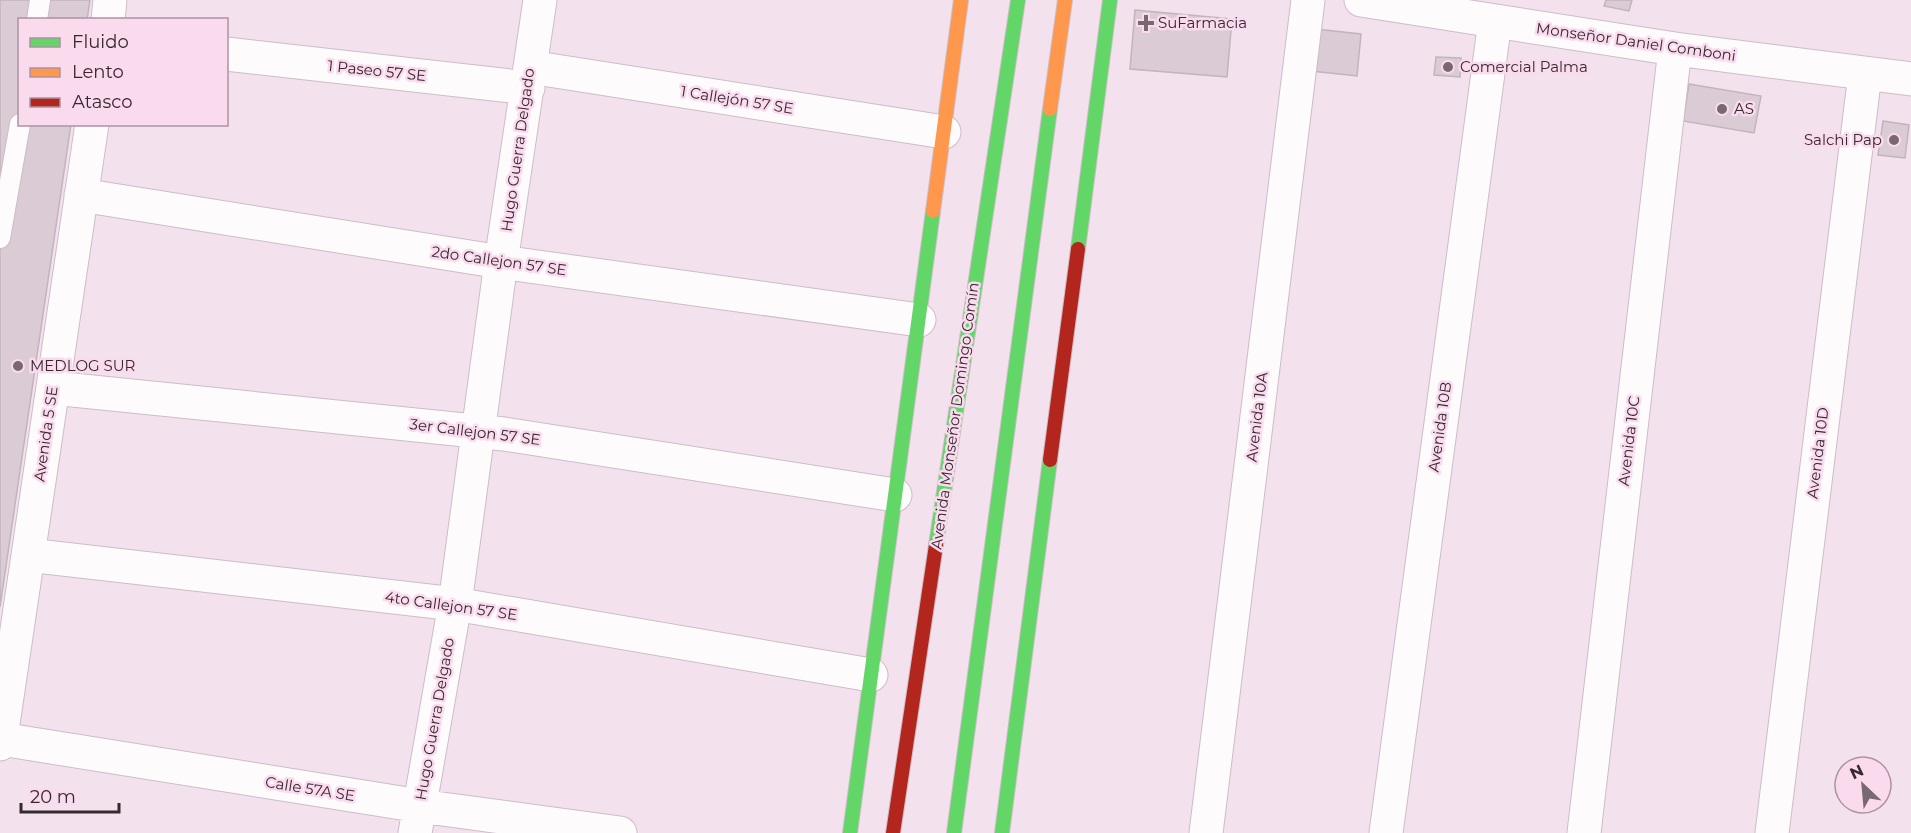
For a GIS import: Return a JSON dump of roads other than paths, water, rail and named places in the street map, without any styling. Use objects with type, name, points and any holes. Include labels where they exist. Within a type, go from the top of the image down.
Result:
[{"type":"main road","points":[[850,833],[961,0]]},
{"type":"main road","name":"Avenida Monseñor Domingo Comín","points":[[893,833],[1018,0]]},
{"type":"main road","points":[[954,833],[1065,0]]},
{"type":"main road","points":[[1002,833],[1110,0]]},
{"type":"street","points":[[108,18],[110,0]]},
{"type":"street","name":"Hugo Guerra Delgado","points":[[418,820],[456,604],[501,262],[540,0]]},
{"type":"street","name":"Avenida 10A","points":[[1206,833],[1308,0]]},
{"type":"street","name":"Monseñor Daniel Comboni","points":[[1361,0],[1675,49],[1911,79]]},
{"type":"street","name":"Avenida 10B","points":[[1386,833],[1495,21]]},
{"type":"street","name":"Avenida 10C","points":[[1584,833],[1675,49]]},
{"type":"street","name":"1 Paseo 57 SE","points":[[228,54],[529,78]]},
{"type":"street","name":"Avenida 10D","points":[[1772,833],[1865,74]]},
{"type":"street","name":"1 Callejón 57 SE","points":[[529,78],[944,132]]},
{"type":"street","name":"Avenida 5 SE","points":[[0,744],[92,126]]},
{"type":"street","name":"2do Callejon 57 SE","points":[[81,195],[501,262],[919,320]]},
{"type":"street","name":"3er Callejon 57 SE","points":[[53,388],[515,435],[895,495]]},
{"type":"street","name":"4to Callejon 57 SE","points":[[28,555],[456,604],[871,675]]},
{"type":"street","name":"Calle 57A SE","points":[[1,739],[418,820],[620,833]]},
{"type":"lane","points":[[37,18],[40,0]]},
{"type":"lane","points":[[0,238],[8,145],[19,126]]},
{"type":"place","name":"SuFarmacia","points":[[1146,23]]},
{"type":"place","name":"Comercial Palma","points":[[1448,67]]},
{"type":"place","name":"AS","points":[[1722,109]]},
{"type":"place","name":"Salchi Pap","points":[[1894,140]]},
{"type":"place","name":"MEDLOG SUR","points":[[18,366]]}]
